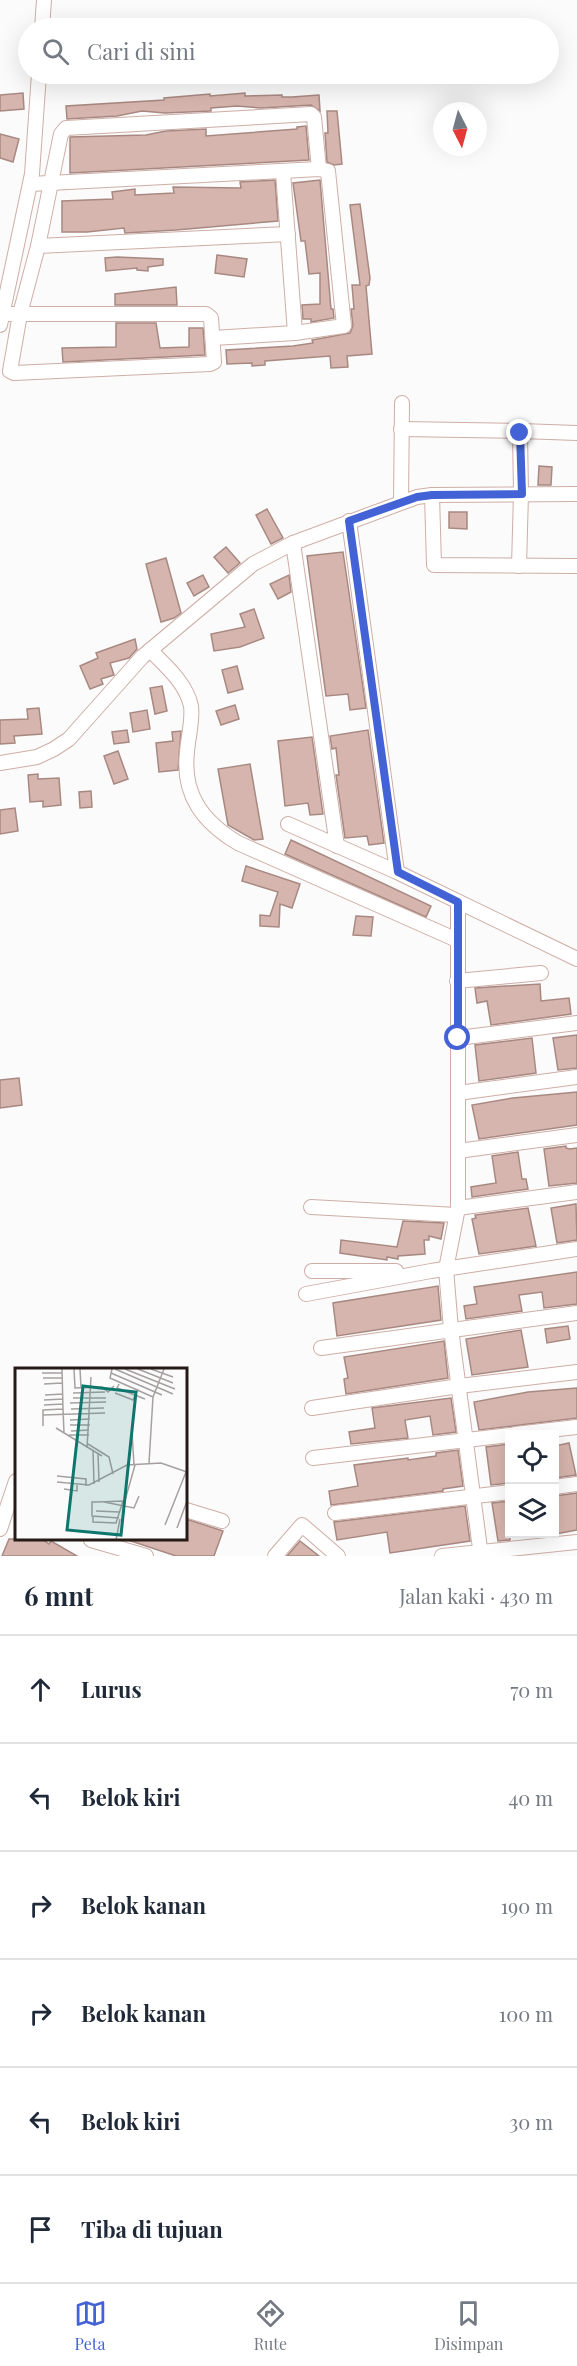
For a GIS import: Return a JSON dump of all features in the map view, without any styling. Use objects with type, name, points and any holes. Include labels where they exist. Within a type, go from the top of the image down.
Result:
[{"type":"street","points":[[43,18],[44,0]]},
{"type":"street","points":[[38,84],[30,184],[1,318],[20,315],[203,314],[211,318],[215,359],[210,364],[14,373],[10,369],[20,315],[38,246],[63,130],[82,126],[311,114],[315,117],[319,169]]},
{"type":"street","points":[[30,184],[51,185],[319,169],[330,173],[345,323],[342,327],[295,333],[213,338]]},
{"type":"street","points":[[283,172],[295,333]]},
{"type":"street","points":[[38,246],[288,234]]},
{"type":"street","points":[[401,502],[402,403]]},
{"type":"street","points":[[401,429],[577,433]]},
{"type":"street","points":[[519,566],[522,494],[519,439],[521,431]]},
{"type":"street","points":[[0,763],[37,757],[69,739],[130,669],[150,650],[235,578],[274,551],[401,502],[432,495],[577,494]]},
{"type":"street","points":[[432,495],[434,565],[577,566]]},
{"type":"street","points":[[349,521],[398,872]]},
{"type":"street","points":[[293,543],[337,846]]},
{"type":"street","points":[[150,650],[178,681],[188,696],[191,719],[186,753],[188,780],[193,798],[210,824],[238,843],[457,940]]},
{"type":"street","points":[[288,824],[398,872],[577,959]]},
{"type":"street","points":[[458,902],[457,1212],[446,1269],[451,1329],[481,1553]]},
{"type":"street","points":[[457,981],[540,973]]},
{"type":"street","points":[[458,1038],[577,1023]]},
{"type":"street","points":[[458,1093],[577,1077]]},
{"type":"street","points":[[458,1151],[577,1135]]},
{"type":"street","points":[[311,1207],[457,1212],[577,1192]]},
{"type":"street","points":[[306,1293],[431,1271],[577,1250]]},
{"type":"street","points":[[312,1271],[431,1271]]},
{"type":"street","points":[[321,1348],[577,1313]]},
{"type":"street","points":[[312,1408],[459,1386],[577,1372]]},
{"type":"street","points":[[550,1430],[577,1427]]},
{"type":"street","points":[[313,1458],[505,1436]]},
{"type":"street","points":[[559,1486],[577,1484]]},
{"type":"street","points":[[0,1529],[7,1514],[15,1485]]},
{"type":"street","points":[[335,1513],[505,1493]]},
{"type":"street","points":[[188,1511],[222,1521]]},
{"type":"street","points":[[275,1556],[302,1525],[338,1556]]},
{"type":"street","points":[[97,1541],[146,1556]]},
{"type":"street","points":[[442,1556],[536,1551],[577,1542]]},
{"type":"building","points":[[23,93],[24,109],[0,111],[0,95]]},
{"type":"building","points":[[245,93],[245,96],[282,95],[282,97],[319,95],[320,111],[311,105],[261,108],[237,106],[211,108],[211,111],[165,113],[142,111],[117,116],[67,119],[66,106]]},
{"type":"building","points":[[327,111],[337,111],[342,164],[334,165],[327,162],[325,133],[328,133]]},
{"type":"building","points":[[306,126],[309,160],[70,173],[70,137],[146,135],[166,131],[206,129],[206,136],[297,129],[297,127]]},
{"type":"building","points":[[0,134],[19,139],[13,162],[0,158]]},
{"type":"building","points":[[275,180],[278,221],[125,233],[124,228],[62,232],[62,201],[113,199],[112,192],[135,189],[135,195],[174,193],[173,187],[241,188],[240,182]]},
{"type":"building","points":[[320,180],[331,309],[333,309],[334,318],[311,322],[311,319],[303,319],[302,305],[320,304],[320,273],[309,274],[305,241],[301,241],[293,183]]},
{"type":"building","points":[[360,204],[370,278],[369,285],[366,286],[372,354],[347,356],[348,367],[331,368],[330,356],[265,361],[265,365],[227,364],[226,350],[293,346],[350,333],[353,326],[351,309],[354,309],[352,285],[360,285],[350,205]]},
{"type":"building","points":[[217,255],[247,259],[244,277],[215,273]]},
{"type":"building","points":[[105,258],[163,259],[163,265],[148,267],[148,271],[137,270],[137,268],[106,271]]},
{"type":"building","points":[[176,287],[177,305],[115,305],[115,294]]},
{"type":"building","points":[[116,323],[156,323],[160,348],[189,347],[189,328],[203,328],[205,355],[63,362],[62,348],[116,347]]},
{"type":"building","points":[[539,466],[552,467],[551,485],[538,485]]},
{"type":"building","points":[[267,509],[283,538],[271,544],[256,515]]},
{"type":"building","points":[[449,512],[467,512],[467,529],[449,528]]},
{"type":"building","points":[[226,547],[240,563],[228,573],[214,557]]},
{"type":"building","points":[[343,552],[366,708],[350,710],[348,694],[326,696],[307,556]]},
{"type":"building","points":[[166,558],[181,613],[161,622],[146,564]]},
{"type":"building","points":[[203,575],[209,587],[194,596],[187,583]]},
{"type":"building","points":[[289,575],[291,592],[278,599],[270,584]]},
{"type":"building","points":[[254,609],[264,638],[240,647],[214,651],[211,634],[245,627],[240,614]]},
{"type":"building","points":[[135,639],[137,649],[129,658],[110,663],[114,675],[101,679],[103,684],[90,689],[80,666],[98,658],[96,653]]},
{"type":"building","points":[[237,666],[243,689],[228,693],[222,670]]},
{"type":"building","points":[[162,686],[167,711],[155,714],[150,688]]},
{"type":"building","points":[[235,705],[239,719],[221,725],[216,711]]},
{"type":"building","points":[[39,708],[42,734],[14,736],[15,743],[0,744],[0,720],[28,719],[27,709]]},
{"type":"building","points":[[147,710],[150,729],[133,732],[130,713]]},
{"type":"building","points":[[127,730],[129,742],[114,744],[112,732]]},
{"type":"building","points":[[368,730],[384,843],[369,845],[367,836],[345,838],[336,775],[339,775],[336,748],[332,749],[330,736]]},
{"type":"building","points":[[181,731],[178,770],[159,772],[156,743],[173,741],[172,732]]},
{"type":"building","points":[[312,737],[323,814],[310,815],[308,803],[285,806],[278,741]]},
{"type":"building","points":[[118,751],[128,779],[114,784],[104,756]]},
{"type":"building","points":[[250,764],[263,839],[254,840],[228,825],[218,769]]},
{"type":"building","points":[[38,774],[38,779],[59,778],[61,805],[43,807],[43,801],[30,802],[28,775]]},
{"type":"building","points":[[91,791],[92,807],[80,808],[79,792]]},
{"type":"building","points":[[15,808],[18,831],[0,834],[0,810]]},
{"type":"building","points":[[291,840],[431,906],[426,917],[285,854]]},
{"type":"building","points":[[246,866],[300,884],[292,908],[280,904],[279,927],[260,926],[260,915],[270,916],[278,892],[242,881]]},
{"type":"building","points":[[356,916],[373,917],[371,936],[353,935]]},
{"type":"building","points":[[540,984],[541,1001],[569,998],[571,1014],[491,1025],[487,1001],[477,1003],[475,988]]},
{"type":"building","points":[[577,1035],[577,1068],[558,1070],[553,1038]]},
{"type":"building","points":[[532,1038],[536,1073],[479,1081],[475,1045]]},
{"type":"building","points":[[19,1078],[22,1105],[0,1108],[0,1080]]},
{"type":"building","points":[[577,1092],[577,1125],[479,1139],[472,1105],[513,1098]]},
{"type":"building","points":[[566,1146],[570,1149],[577,1148],[577,1183],[549,1186],[544,1149]]},
{"type":"building","points":[[518,1152],[522,1179],[526,1179],[528,1189],[472,1197],[471,1187],[496,1183],[492,1156]]},
{"type":"building","points":[[576,1204],[577,1240],[557,1243],[551,1208]]},
{"type":"building","points":[[528,1208],[536,1246],[479,1254],[472,1219],[476,1218],[475,1215]]},
{"type":"building","points":[[403,1221],[444,1223],[441,1239],[429,1236],[429,1240],[424,1240],[425,1254],[398,1256],[398,1259],[387,1257],[387,1260],[340,1253],[341,1240],[397,1247]]},
{"type":"building","points":[[577,1272],[577,1304],[544,1308],[542,1292],[519,1295],[522,1311],[466,1319],[464,1306],[477,1304],[474,1287]]},
{"type":"building","points":[[438,1286],[441,1320],[337,1336],[333,1303]]},
{"type":"building","points":[[568,1326],[570,1339],[547,1343],[545,1329]]},
{"type":"building","points":[[521,1330],[528,1367],[472,1375],[466,1339]]},
{"type":"building","points":[[444,1341],[448,1378],[346,1394],[344,1379],[348,1378],[344,1357]]},
{"type":"building","points":[[577,1388],[577,1418],[479,1430],[474,1402],[528,1392]]},
{"type":"building","points":[[451,1398],[456,1432],[433,1435],[430,1416],[405,1420],[408,1438],[351,1444],[349,1432],[375,1428],[372,1408]]},
{"type":"building","points":[[569,1443],[576,1475],[559,1477],[559,1445]]},
{"type":"building","points":[[505,1445],[505,1484],[491,1485],[486,1447]]},
{"type":"building","points":[[458,1450],[463,1486],[443,1489],[443,1491],[331,1505],[329,1491],[358,1486],[354,1465],[436,1456],[436,1453]]},
{"type":"building","points":[[577,1493],[577,1530],[559,1533],[559,1495]]},
{"type":"building","points":[[505,1502],[505,1538],[510,1538],[510,1540],[498,1541],[492,1503]]},
{"type":"building","points":[[465,1506],[470,1541],[390,1553],[387,1532],[337,1540],[334,1522]]},
{"type":"building","points":[[188,1520],[223,1531],[214,1556],[176,1556],[131,1541],[188,1541]]},
{"type":"building","points":[[9,1539],[15,1539],[15,1541],[45,1541],[49,1544],[51,1541],[77,1556],[2,1556]]},
{"type":"building","points":[[300,1541],[319,1556],[287,1556]]},
{"type":"route","points":[[458,1038],[458,902],[398,872],[349,521],[417,497],[522,494],[520,433]]}]
